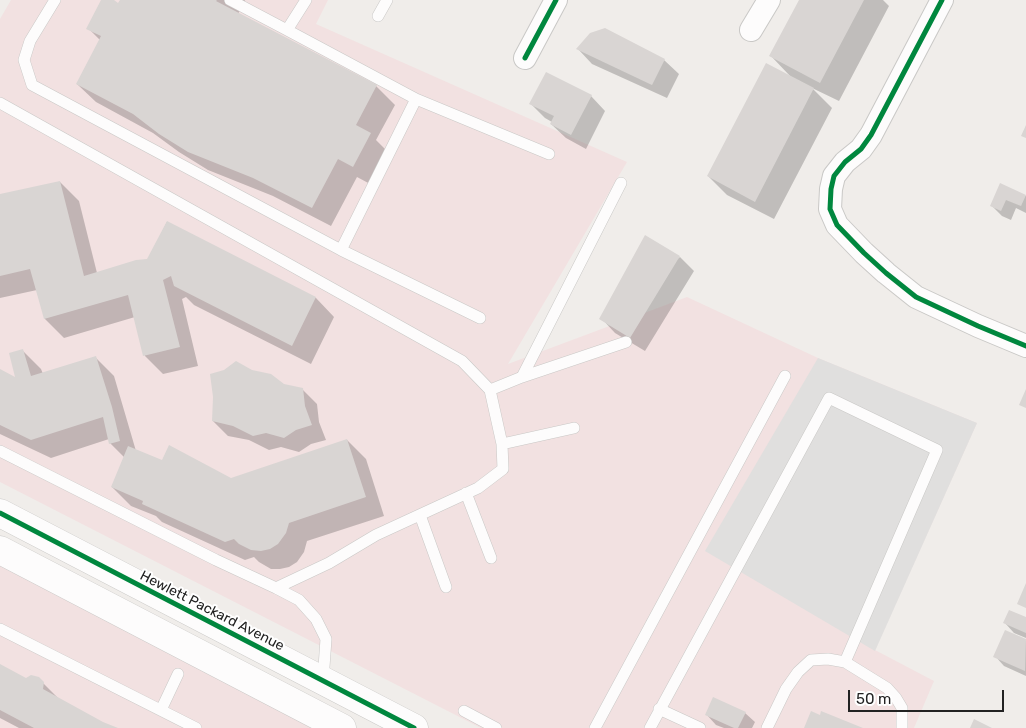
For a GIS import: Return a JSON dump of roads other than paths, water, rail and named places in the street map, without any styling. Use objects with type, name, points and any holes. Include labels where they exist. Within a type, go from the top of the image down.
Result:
[{"type":"street","points":[[525,58],[556,0]]},
{"type":"street","points":[[750,30],[769,0]]},
{"type":"street","points":[[942,0],[871,135],[834,176],[830,209],[837,225],[864,253],[916,297],[1026,346]]},
{"type":"street","name":"Hewlett Packard Avenue","points":[[0,513],[414,728]]},
{"type":"street","points":[[0,550],[342,728]]},
{"type":"lane","points":[[55,0],[30,41],[24,60],[32,85],[341,250],[480,318]]},
{"type":"lane","points":[[230,0],[416,99],[549,154]]},
{"type":"lane","points":[[287,30],[306,0]]},
{"type":"lane","points":[[378,16],[387,0]]},
{"type":"lane","points":[[341,250],[416,99]]},
{"type":"lane","points":[[0,103],[462,361],[490,390],[502,444],[503,469],[478,488],[376,535],[329,562],[276,588]]},
{"type":"lane","points":[[522,377],[621,183]]},
{"type":"lane","points":[[490,390],[522,377],[626,342]]},
{"type":"lane","points":[[595,728],[785,376]]},
{"type":"lane","points":[[650,728],[829,398],[937,450],[845,662]]},
{"type":"lane","points":[[502,444],[574,428]]},
{"type":"lane","points":[[0,450],[299,600],[316,619],[326,639],[323,680]]},
{"type":"lane","points":[[466,493],[491,558]]},
{"type":"lane","points":[[420,515],[446,587]]},
{"type":"lane","points":[[0,629],[196,728]]},
{"type":"lane","points":[[767,728],[786,689],[798,672],[811,660],[828,659],[845,662],[887,688],[902,708],[902,728]]},
{"type":"lane","points":[[161,710],[178,674]]},
{"type":"lane","points":[[659,709],[700,728]]},
{"type":"lane","points":[[464,711],[496,728]]}]
